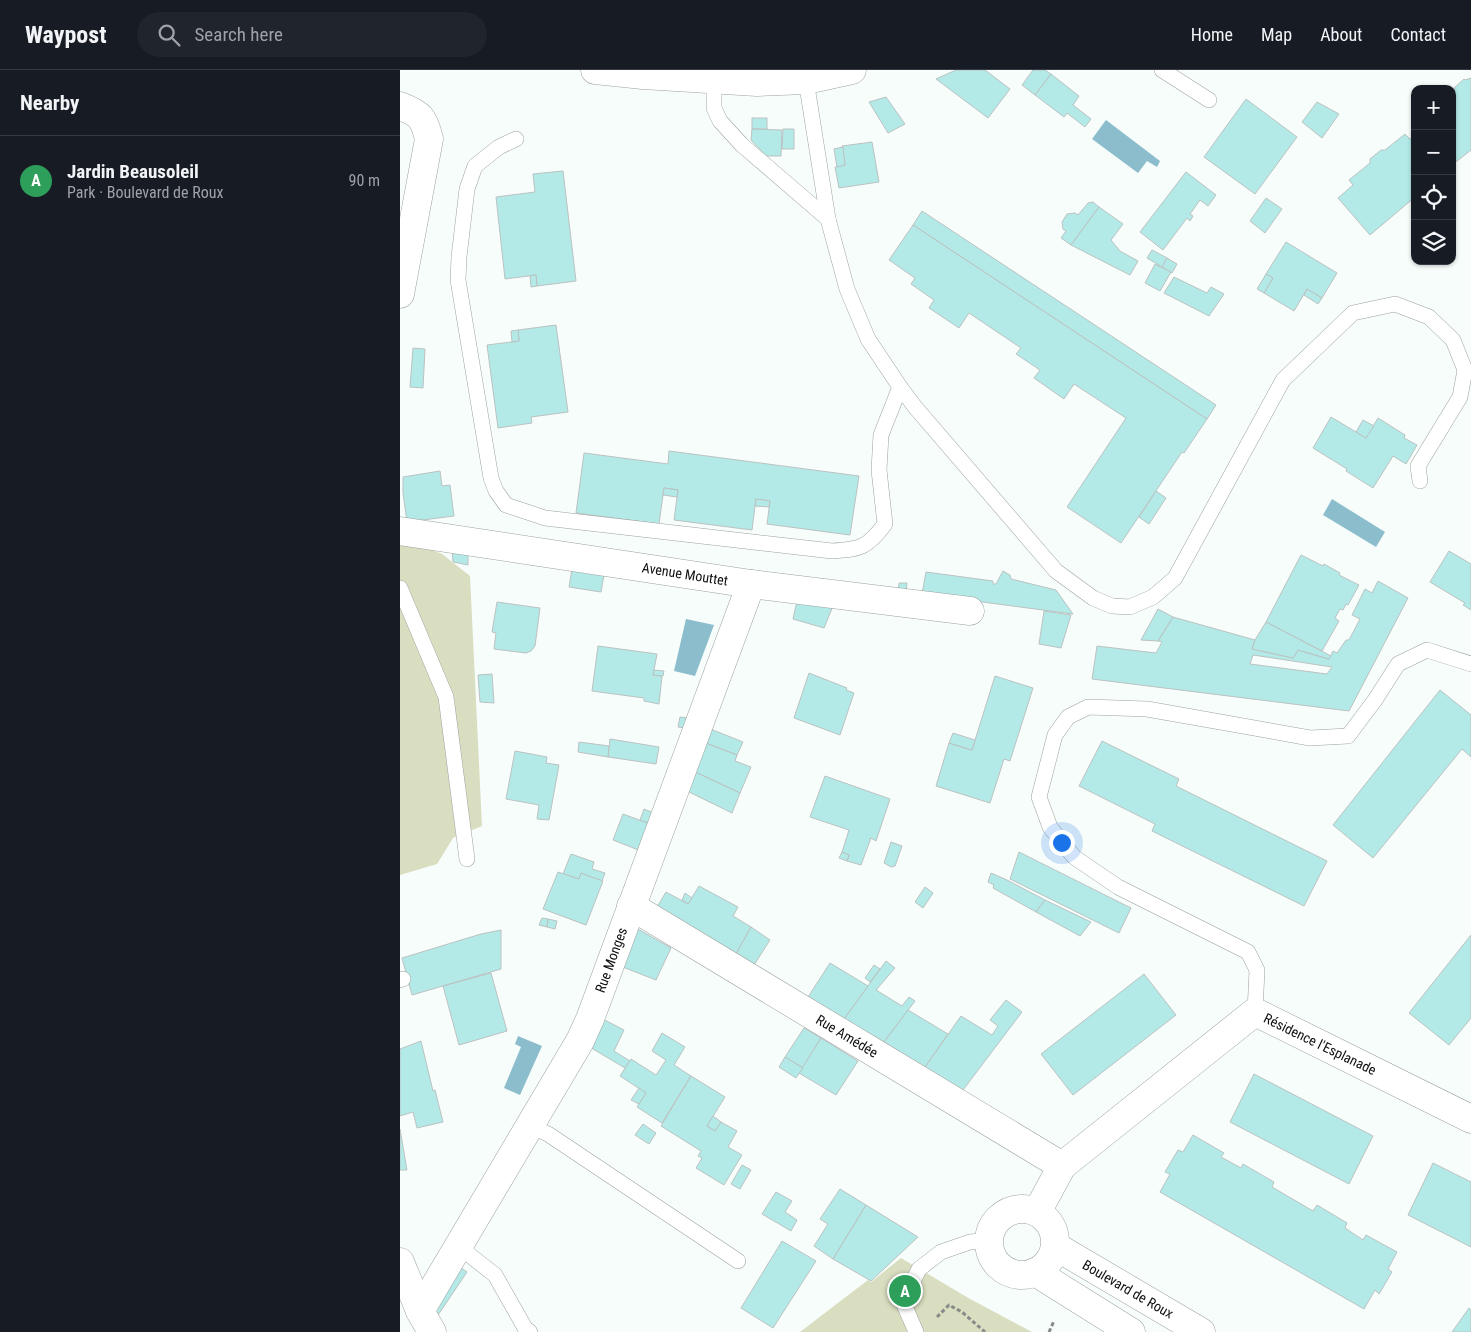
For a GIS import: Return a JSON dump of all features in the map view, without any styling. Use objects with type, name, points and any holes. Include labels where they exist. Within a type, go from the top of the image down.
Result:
[{"type":"street","points":[[595,70],[757,82],[806,80],[852,70]]},
{"type":"street","points":[[400,106],[413,111],[424,122],[429,139],[400,294]]},
{"type":"street","name":"Avenue Mouttet","points":[[400,531],[752,584],[970,611]]},
{"type":"street","name":"Rue Monges","points":[[426,1322],[458,1246],[530,1126],[580,1040],[590,1019],[752,584]]},
{"type":"street","name":"Rue Amédée","points":[[631,906],[1062,1166]]},
{"type":"street","name":"Résidence l'Esplanade","points":[[1062,1166],[1255,1012],[1471,1119]]},
{"type":"street","points":[[1037,1212],[1062,1166]]},
{"type":"street","points":[[1025,1208],[1037,1212],[1046,1218],[1055,1236],[1055,1246],[1051,1258],[1044,1266],[1034,1272],[1022,1275],[1009,1272],[998,1264],[991,1254],[989,1240],[992,1227],[1000,1217],[1012,1210],[1025,1208]]},
{"type":"street","name":"Boulevard de Roux","points":[[1055,1246],[1201,1332]]},
{"type":"street","points":[[400,1262],[426,1322]]},
{"type":"street","points":[[1034,1272],[1131,1332]]},
{"type":"lane","points":[[1162,70],[1209,100]]},
{"type":"lane","points":[[714,79],[714,108],[720,121],[742,145],[828,219]]},
{"type":"lane","points":[[806,80],[828,219],[847,289],[868,339],[915,407],[1056,571],[1093,598],[1112,606],[1130,607],[1153,597],[1175,578],[1283,380],[1353,313],[1395,304],[1429,317],[1453,340],[1465,370],[1460,397],[1418,466],[1420,481]]},
{"type":"lane","points":[[516,139],[499,147],[475,166],[467,189],[458,280],[491,478],[506,505],[545,518],[832,551],[855,549],[874,539],[885,524],[879,470],[882,435],[900,387]]},
{"type":"lane","points":[[400,588],[446,697],[467,859]]},
{"type":"lane","points":[[1255,1012],[1257,970],[1248,952],[1118,887],[1074,857],[1050,828],[1039,797],[1055,735],[1068,717],[1088,707],[1147,709],[1310,738],[1348,736],[1375,700],[1398,664],[1427,650],[1471,664]]},
{"type":"lane","points":[[530,1126],[548,1134],[738,1261]]},
{"type":"lane","points":[[916,1332],[904,1302],[919,1269],[941,1252],[970,1242],[989,1240]]},
{"type":"lane","points":[[458,1246],[495,1275],[525,1328],[530,1332]]},
{"type":"path","points":[[936,1318],[949,1305],[962,1312],[985,1332]]},
{"type":"green space","points":[[400,545],[430,549],[442,554],[470,576],[482,826],[453,838],[437,864],[400,875]]},
{"type":"green space","points":[[901,1258],[970,1299],[1032,1332],[800,1332],[868,1280],[871,1282]]},
{"type":"water","points":[[1106,120],[1160,161],[1157,167],[1147,161],[1138,173],[1092,139]]},
{"type":"water","points":[[1332,499],[1385,532],[1376,547],[1323,515]]},
{"type":"water","points":[[686,619],[714,625],[695,676],[674,671]]},
{"type":"water","points":[[518,1036],[542,1046],[520,1095],[504,1088],[521,1047],[515,1044]]},
{"type":"building","points":[[956,70],[985,70],[1010,89],[988,118],[936,79]]},
{"type":"building","points":[[1033,70],[1045,70],[1051,74],[1035,95],[1022,85]]},
{"type":"building","points":[[1051,74],[1079,96],[1073,105],[1091,119],[1085,127],[1067,113],[1064,117],[1035,95]]},
{"type":"building","points":[[1471,78],[1471,150],[1456,162],[1456,86]]},
{"type":"building","points":[[886,97],[905,124],[888,133],[869,102]]},
{"type":"building","points":[[1246,99],[1297,137],[1255,194],[1204,157]]},
{"type":"building","points":[[1317,102],[1339,114],[1322,138],[1302,122]]},
{"type":"building","points":[[752,118],[767,118],[767,129],[752,129]]},
{"type":"building","points":[[752,129],[782,130],[781,156],[766,156],[751,140]]},
{"type":"building","points":[[783,129],[794,129],[794,149],[782,149]]},
{"type":"building","points":[[1405,134],[1411,138],[1411,200],[1370,235],[1338,198],[1353,185],[1349,180],[1370,163],[1370,159],[1381,150],[1385,150]]},
{"type":"building","points":[[872,142],[879,182],[839,188],[835,167],[845,165],[842,146]]},
{"type":"building","points":[[843,147],[845,165],[837,167],[834,149]]},
{"type":"building","points":[[563,171],[576,281],[537,286],[536,275],[505,279],[496,197],[535,192],[533,174]]},
{"type":"building","points":[[1186,172],[1216,195],[1208,206],[1200,200],[1190,214],[1193,216],[1190,221],[1187,218],[1163,250],[1140,232]]},
{"type":"building","points":[[1266,198],[1282,209],[1265,233],[1250,221]]},
{"type":"building","points":[[1093,202],[1099,207],[1071,245],[1061,238],[1066,231],[1063,229],[1062,222],[1067,214],[1075,213],[1078,215],[1088,203]]},
{"type":"building","points":[[1099,207],[1123,224],[1111,240],[1120,251],[1138,261],[1130,275],[1071,245]]},
{"type":"building","points":[[922,211],[1216,405],[1207,419],[913,225]]},
{"type":"building","points":[[913,225],[1207,419],[1184,453],[1182,452],[1121,543],[1067,507],[1126,418],[1074,384],[1064,399],[1034,378],[1040,370],[1016,354],[1021,348],[969,313],[959,328],[929,308],[934,300],[911,284],[915,278],[889,260]]},
{"type":"building","points":[[1286,242],[1337,273],[1322,298],[1307,289],[1294,311],[1264,293],[1273,278],[1266,274]]},
{"type":"building","points":[[1152,250],[1167,258],[1162,267],[1147,258]]},
{"type":"building","points":[[1167,258],[1177,264],[1172,273],[1162,267]]},
{"type":"building","points":[[1155,264],[1171,272],[1160,291],[1145,283]]},
{"type":"building","points":[[1266,274],[1273,278],[1264,293],[1257,289]]},
{"type":"building","points":[[536,275],[537,286],[531,287],[530,276]]},
{"type":"building","points":[[1174,277],[1207,293],[1211,287],[1224,294],[1209,316],[1164,293]]},
{"type":"building","points":[[1307,289],[1322,298],[1318,304],[1304,295]]},
{"type":"building","points":[[556,325],[568,412],[531,417],[532,423],[498,428],[487,345],[519,341],[518,330]]},
{"type":"building","points":[[518,330],[519,341],[512,342],[511,331]]},
{"type":"building","points":[[413,348],[425,349],[423,388],[410,387]]},
{"type":"building","points":[[1331,417],[1366,438],[1378,418],[1405,435],[1404,438],[1417,445],[1406,464],[1393,456],[1373,488],[1313,448]]},
{"type":"building","points":[[1363,420],[1374,426],[1366,438],[1356,432]]},
{"type":"building","points":[[669,451],[859,476],[850,535],[767,524],[770,501],[756,499],[752,530],[674,520],[678,490],[664,488],[659,524],[576,513],[584,453],[668,464]]},
{"type":"building","points":[[440,471],[442,486],[450,485],[454,516],[407,522],[403,477]]},
{"type":"building","points":[[664,488],[678,490],[677,497],[663,495]]},
{"type":"building","points":[[1156,491],[1166,498],[1149,524],[1139,517]]},
{"type":"building","points":[[756,499],[770,501],[769,507],[755,506]]},
{"type":"building","points":[[452,548],[468,552],[468,565],[453,562]]},
{"type":"building","points":[[1449,551],[1471,564],[1471,610],[1463,605],[1465,603],[1430,582]]},
{"type":"building","points":[[1301,555],[1323,566],[1324,564],[1340,573],[1339,575],[1359,585],[1348,605],[1346,604],[1343,610],[1340,609],[1335,618],[1339,621],[1322,651],[1266,622]]},
{"type":"building","points":[[572,569],[604,575],[601,592],[569,587]]},
{"type":"building","points":[[1003,571],[1010,575],[1011,579],[1056,590],[1073,614],[922,594],[926,572],[993,581],[993,584],[996,584]]},
{"type":"building","points":[[1378,581],[1408,598],[1349,711],[1092,679],[1097,646],[1156,653],[1162,642],[1158,641],[1173,617],[1255,640],[1252,649],[1293,658],[1298,650],[1329,659],[1333,651],[1337,653],[1346,640],[1349,640],[1360,619],[1352,615],[1365,589],[1372,593]],"holes":[[[1253,655],[1332,667],[1327,674],[1250,664]]]},
{"type":"building","points":[[899,583],[907,583],[906,592],[898,591]]},
{"type":"building","points":[[797,601],[833,606],[824,628],[793,619]]},
{"type":"building","points":[[497,602],[540,608],[535,646],[531,651],[526,653],[494,649],[496,633],[492,632]]},
{"type":"building","points":[[1158,609],[1173,617],[1158,641],[1141,640]]},
{"type":"building","points":[[1044,611],[1071,615],[1061,648],[1039,644]]},
{"type":"building","points":[[1266,622],[1331,656],[1329,659],[1298,650],[1293,658],[1252,649]]},
{"type":"building","points":[[598,646],[657,654],[653,675],[662,676],[659,704],[644,701],[644,698],[592,691]]},
{"type":"building","points":[[654,670],[664,671],[663,676],[653,675]]},
{"type":"building","points":[[809,673],[847,688],[846,690],[854,693],[840,735],[794,718]]},
{"type":"building","points":[[492,674],[494,703],[480,702],[478,675]]},
{"type":"building","points":[[995,676],[1033,688],[1010,761],[1004,759],[990,803],[936,786],[949,743],[972,750]]},
{"type":"building","points":[[1440,690],[1471,715],[1471,757],[1462,749],[1373,858],[1333,825]]},
{"type":"building","points":[[680,717],[688,718],[685,728],[678,727]]},
{"type":"building","points":[[708,728],[743,742],[737,755],[703,742]]},
{"type":"building","points":[[953,733],[975,740],[972,750],[949,743]]},
{"type":"building","points":[[610,739],[659,747],[656,764],[608,757]]},
{"type":"building","points":[[1102,741],[1179,779],[1176,786],[1327,861],[1304,906],[1152,831],[1155,824],[1079,786]]},
{"type":"building","points":[[579,742],[609,746],[608,757],[578,752]]},
{"type":"building","points":[[703,742],[737,755],[735,761],[751,767],[740,793],[693,771]]},
{"type":"building","points":[[515,751],[547,757],[546,763],[559,765],[549,820],[537,819],[539,805],[506,799]]},
{"type":"building","points":[[693,771],[740,793],[732,813],[685,790]]},
{"type":"building","points":[[825,776],[890,799],[876,841],[871,838],[861,865],[847,861],[849,855],[842,852],[849,830],[810,817]]},
{"type":"building","points":[[644,809],[654,813],[650,824],[640,820]]},
{"type":"building","points":[[623,814],[650,824],[641,851],[613,840]]},
{"type":"building","points":[[891,842],[902,846],[895,866],[891,867],[884,863]]},
{"type":"building","points":[[842,852],[849,855],[847,861],[839,858]]},
{"type":"building","points":[[1019,852],[1131,908],[1119,933],[1010,879]]},
{"type":"building","points":[[571,854],[594,862],[592,869],[605,873],[602,881],[581,873],[579,879],[563,874]]},
{"type":"building","points":[[558,872],[579,879],[581,873],[603,881],[586,925],[543,909]]},
{"type":"building","points":[[991,873],[1045,900],[1036,912],[993,888],[994,885],[988,882]]},
{"type":"building","points":[[699,886],[738,907],[733,916],[751,927],[736,954],[657,907],[666,892],[688,904]]},
{"type":"building","points":[[925,887],[933,893],[923,908],[915,902]]},
{"type":"building","points":[[685,893],[692,898],[688,904],[682,900]]},
{"type":"building","points":[[1045,900],[1091,922],[1080,936],[1036,912]]},
{"type":"building","points":[[542,918],[548,919],[547,927],[539,925]]},
{"type":"building","points":[[548,919],[557,921],[555,929],[547,927]]},
{"type":"building","points":[[751,927],[770,940],[754,965],[736,954]]},
{"type":"building","points":[[636,928],[671,948],[656,980],[620,966]]},
{"type":"building","points":[[501,930],[501,969],[412,995],[402,958],[481,934]]},
{"type":"building","points":[[1471,935],[1471,1018],[1449,1045],[1409,1013]]},
{"type":"building","points":[[886,961],[895,968],[876,990],[902,1006],[909,997],[915,1001],[884,1042],[844,1019]]},
{"type":"building","points":[[830,963],[868,986],[844,1019],[808,997]]},
{"type":"building","points":[[874,965],[880,969],[870,982],[865,978]]},
{"type":"building","points":[[491,973],[507,1031],[459,1045],[443,986]]},
{"type":"building","points":[[1144,974],[1176,1015],[1073,1095],[1041,1054]]},
{"type":"building","points":[[1006,1000],[1022,1012],[963,1090],[925,1067],[961,1016],[992,1035],[998,1026],[990,1020]]},
{"type":"building","points":[[908,1010],[948,1034],[925,1067],[884,1042]]},
{"type":"building","points":[[599,1017],[624,1030],[614,1051],[630,1061],[625,1068],[588,1046]]},
{"type":"building","points":[[804,1028],[821,1038],[803,1068],[785,1057]]},
{"type":"building","points":[[662,1033],[685,1047],[674,1065],[691,1076],[662,1123],[637,1107],[646,1093],[620,1076],[631,1059],[656,1075],[666,1060],[652,1051]]},
{"type":"building","points":[[821,1038],[858,1061],[836,1095],[799,1073]]},
{"type":"building","points":[[421,1041],[433,1091],[435,1090],[443,1122],[417,1128],[413,1112],[400,1116],[400,1049]]},
{"type":"building","points":[[785,1057],[803,1068],[796,1078],[779,1067]]},
{"type":"building","points":[[1254,1074],[1373,1136],[1349,1184],[1230,1122]]},
{"type":"building","points":[[691,1076],[725,1097],[707,1126],[715,1131],[721,1122],[737,1131],[728,1147],[742,1155],[724,1185],[696,1168],[702,1158],[698,1156],[701,1151],[661,1126]]},
{"type":"building","points":[[639,1088],[646,1093],[639,1104],[631,1100]]},
{"type":"building","points":[[713,1116],[721,1122],[715,1131],[707,1126]]},
{"type":"building","points":[[643,1124],[656,1133],[649,1144],[635,1135]]},
{"type":"building","points":[[400,1129],[407,1170],[400,1170]]},
{"type":"building","points":[[1193,1135],[1224,1153],[1221,1157],[1241,1168],[1243,1164],[1274,1182],[1272,1187],[1313,1211],[1317,1205],[1347,1223],[1345,1228],[1363,1240],[1366,1235],[1397,1252],[1388,1269],[1392,1272],[1379,1294],[1375,1290],[1364,1309],[1160,1192],[1170,1174],[1165,1172],[1178,1150],[1183,1152]]},
{"type":"building","points":[[1433,1163],[1471,1182],[1471,1247],[1408,1215]]},
{"type":"building","points":[[742,1165],[751,1170],[740,1189],[731,1184]]},
{"type":"building","points":[[840,1189],[866,1205],[833,1259],[814,1246],[828,1224],[820,1219]]},
{"type":"building","points":[[776,1192],[792,1201],[785,1212],[797,1220],[791,1231],[762,1214]]},
{"type":"building","points":[[866,1205],[918,1237],[871,1281],[833,1259]]},
{"type":"building","points":[[782,1241],[816,1261],[773,1328],[741,1308]]},
{"type":"building","points":[[457,1265],[467,1272],[434,1321],[429,1310]]},
{"type":"building","points":[[1469,1308],[1471,1310],[1471,1332],[1452,1332]]},
{"type":"place","name":"Jardin Beausoleil","points":[[905,1291]]}]
